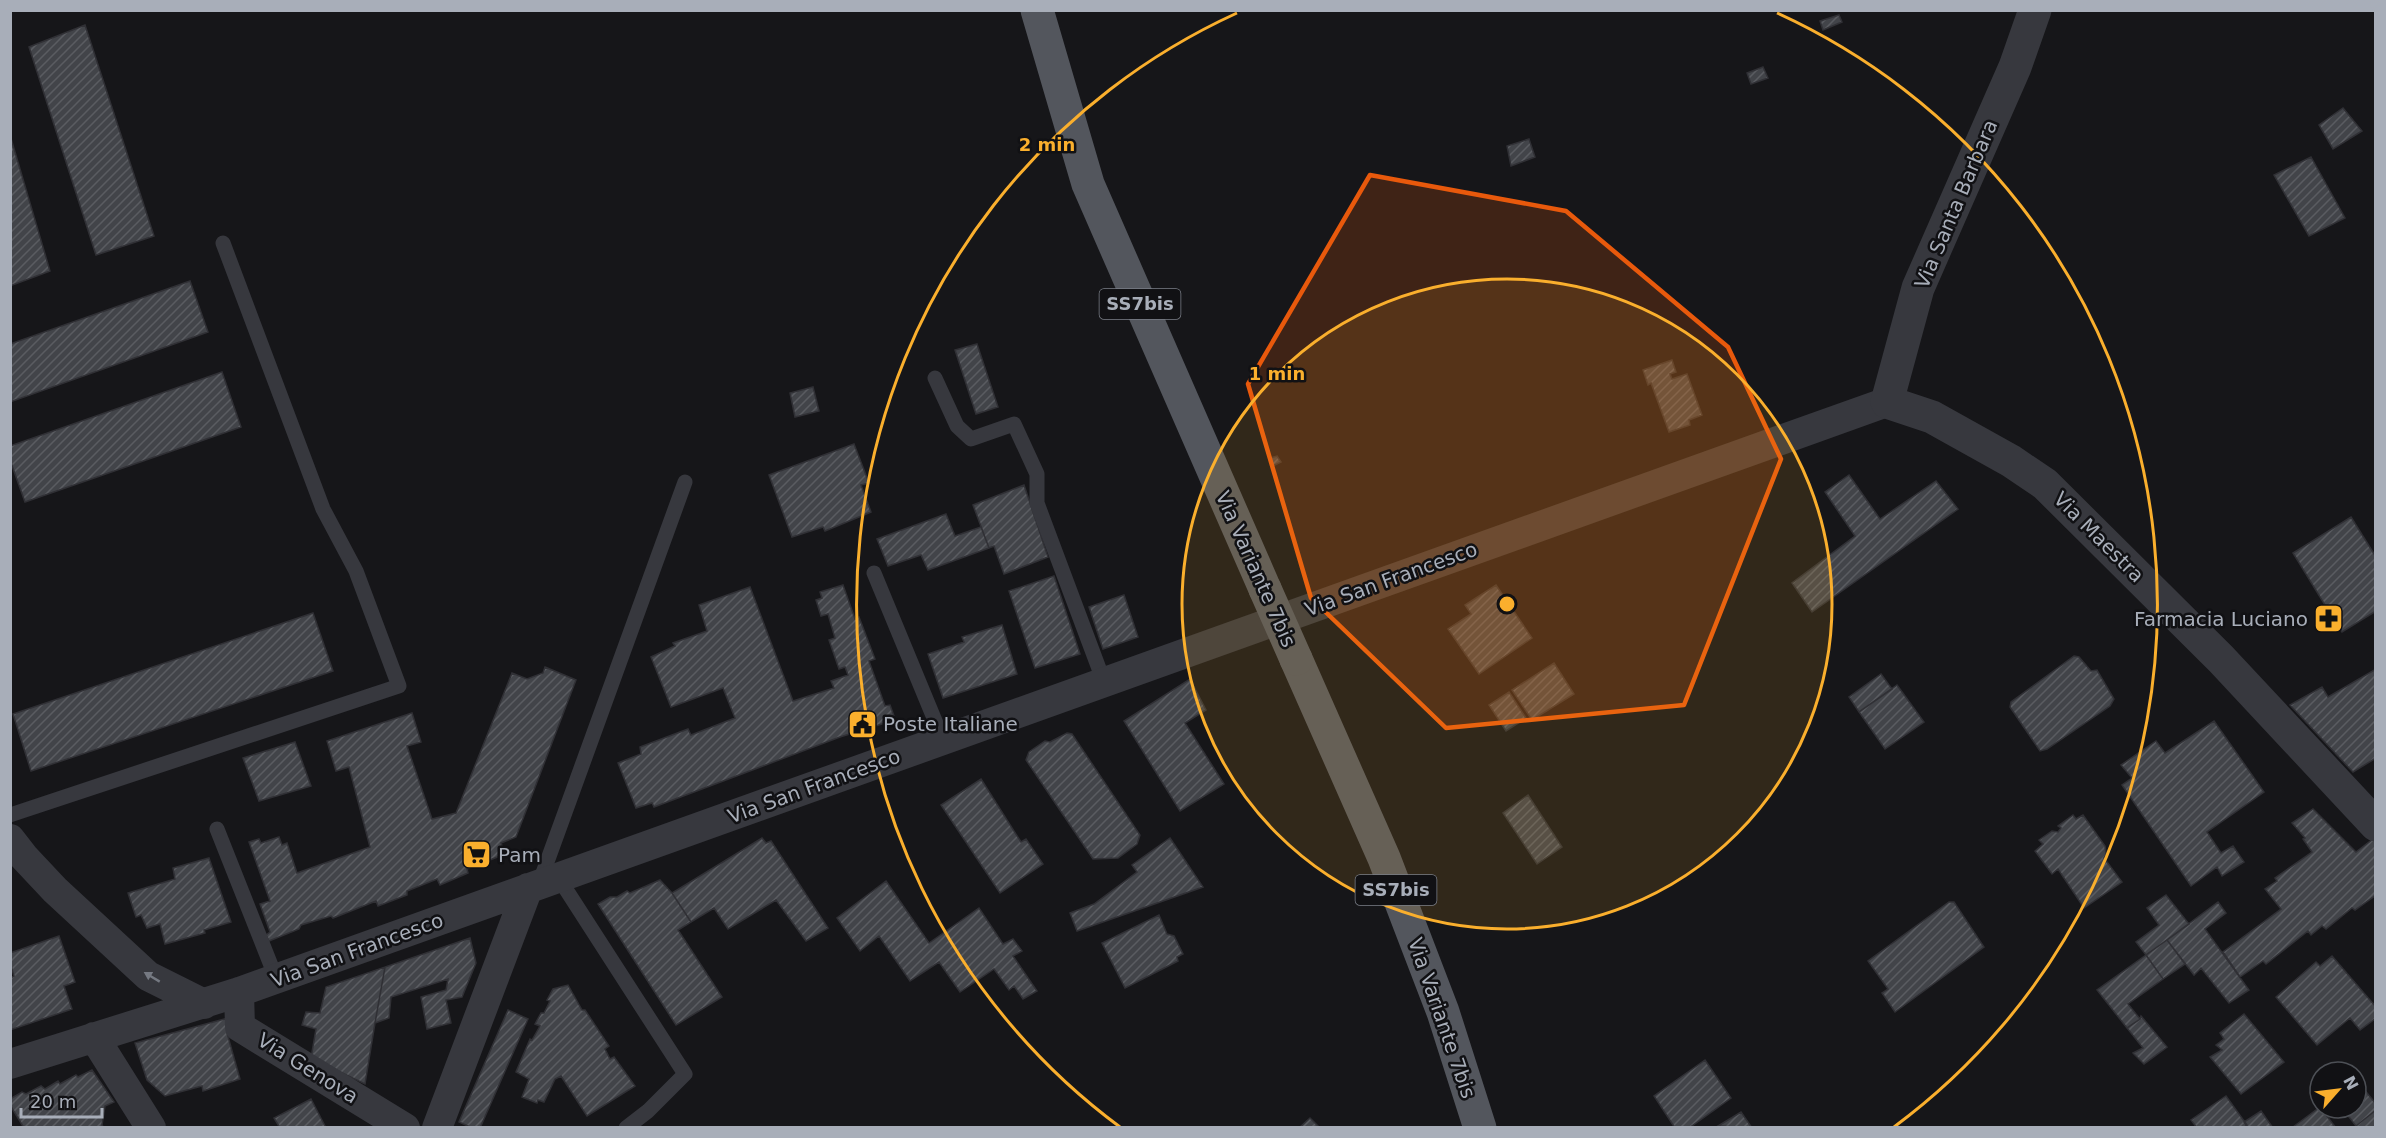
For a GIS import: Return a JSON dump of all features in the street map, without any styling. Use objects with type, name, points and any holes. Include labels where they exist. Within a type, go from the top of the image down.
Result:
[{"type":"main road","name":"Via Variante 7bis","points":[[1037,10],[1088,184],[1384,858],[1443,1012],[1479,1128]]},
{"type":"street","name":"Via Santa Barbara","points":[[1887,402],[1918,288],[2014,67],[2035,10]]},
{"type":"street","name":"Via San Francesco","points":[[10,1064],[239,992],[1887,402]]},
{"type":"street","name":"Via Maestra","points":[[1887,402],[1932,417],[2011,461],[2045,484],[2221,659],[2376,825]]},
{"type":"street","points":[[10,839],[55,890],[148,976],[204,1004]]},
{"type":"street","points":[[437,1128],[542,883]]},
{"type":"street","name":"Via Genova","points":[[239,992],[240,1027],[405,1128]]},
{"type":"street","points":[[94,1036],[151,1128]]},
{"type":"lane","points":[[10,815],[399,686],[356,571],[323,508],[223,243]]},
{"type":"lane","points":[[935,378],[957,426],[971,440],[1014,424],[1037,474],[1037,503],[1104,682]]},
{"type":"lane","points":[[626,1128],[648,1111],[685,1074],[542,883],[685,482]]},
{"type":"lane","points":[[874,573],[943,740]]},
{"type":"lane","points":[[217,829],[276,978]]},
{"type":"highlighted area","points":[[1370,175],[1566,211],[1728,347],[1781,459],[1684,705],[1446,728],[1311,598],[1248,384]]},
{"type":"building","points":[[1839,15],[1842,22],[1823,30],[1820,21]]},
{"type":"building","points":[[85,25],[154,236],[96,255],[29,47]]},
{"type":"building","points":[[1763,67],[1768,78],[1751,84],[1747,73]]},
{"type":"building","points":[[2343,108],[2362,131],[2333,149],[2319,125]]},
{"type":"building","points":[[10,135],[50,271],[10,286]]},
{"type":"building","points":[[1529,139],[1535,157],[1511,166],[1507,146]]},
{"type":"building","points":[[2311,157],[2345,218],[2309,236],[2274,175]]},
{"type":"building","points":[[190,281],[208,332],[10,402],[10,344]]},
{"type":"building","points":[[977,344],[998,407],[976,414],[955,350]]},
{"type":"building","points":[[1672,360],[1676,372],[1670,374],[1672,379],[1687,374],[1702,415],[1689,420],[1690,425],[1669,432],[1651,383],[1648,385],[1643,370]]},
{"type":"building","points":[[222,372],[241,427],[25,502],[10,460],[10,446]]},
{"type":"building","points":[[813,387],[819,411],[795,417],[790,393]]},
{"type":"building","points":[[854,444],[869,483],[861,485],[871,512],[825,531],[823,527],[792,537],[769,475]]},
{"type":"building","points":[[1277,456],[1281,462],[1273,466],[1270,458]]},
{"type":"building","points":[[1849,475],[1880,519],[1936,481],[1958,509],[1812,612],[1792,583],[1855,536],[1825,492]]},
{"type":"building","points":[[1024,485],[1048,557],[1004,574],[994,546],[989,548],[973,505]]},
{"type":"building","points":[[946,514],[955,536],[981,527],[989,548],[928,570],[921,555],[888,566],[877,539]]},
{"type":"building","points":[[2351,517],[2376,557],[2376,611],[2342,632],[2338,626],[2331,631],[2318,610],[2325,605],[2293,553]]},
{"type":"building","points":[[1054,576],[1080,654],[1035,668],[1009,591]]},
{"type":"building","points":[[843,585],[855,619],[859,617],[875,659],[869,661],[885,706],[890,705],[894,716],[892,721],[840,737],[654,807],[652,803],[636,808],[618,763],[641,754],[640,747],[688,729],[691,735],[735,718],[723,688],[671,707],[651,657],[675,646],[673,643],[707,631],[699,605],[750,587],[793,701],[834,688],[831,681],[848,675],[845,667],[839,669],[829,640],[835,638],[828,614],[821,616],[816,600],[822,598],[820,592]]},
{"type":"building","points":[[1496,585],[1532,638],[1479,674],[1448,629],[1471,614],[1465,605]]},
{"type":"building","points":[[1124,595],[1138,637],[1103,649],[1089,607]]},
{"type":"building","points":[[313,613],[333,671],[31,771],[13,714]]},
{"type":"building","points":[[1002,625],[1017,674],[943,698],[928,654],[964,642],[962,637]]},
{"type":"building","points":[[2074,656],[2079,657],[2091,671],[2097,670],[2114,699],[2110,706],[2047,749],[2040,751],[2010,707],[2011,702]]},
{"type":"building","points":[[1554,663],[1574,694],[1532,720],[1512,690]]},
{"type":"building","points":[[545,667],[576,680],[516,837],[501,843],[505,854],[467,869],[468,873],[440,885],[437,879],[407,891],[407,895],[378,906],[376,901],[333,918],[331,916],[301,925],[299,929],[269,941],[266,935],[270,932],[260,904],[270,901],[249,842],[259,839],[261,843],[279,837],[282,845],[287,843],[297,873],[370,847],[349,767],[336,771],[327,741],[412,713],[421,742],[407,746],[432,819],[456,813],[512,673],[527,679],[543,673]]},
{"type":"building","points":[[2376,669],[2376,758],[2353,772],[2290,705],[2322,687],[2328,697]]},
{"type":"building","points":[[1881,674],[1892,689],[1859,712],[1849,697]]},
{"type":"building","points":[[1190,679],[1206,710],[1185,723],[1224,784],[1180,811],[1124,721]]},
{"type":"building","points":[[1897,685],[1924,722],[1885,749],[1859,712]]},
{"type":"building","points":[[1509,692],[1526,718],[1506,731],[1489,705]]},
{"type":"building","points":[[2214,721],[2264,792],[2207,832],[2221,853],[2233,846],[2244,862],[2222,876],[2217,867],[2191,886],[2122,785],[2132,778],[2121,765],[2156,741],[2165,753]]},
{"type":"building","points":[[1067,733],[1072,734],[1140,835],[1137,844],[1118,858],[1093,859],[1026,760],[1029,752],[1045,741],[1050,742]]},
{"type":"building","points":[[295,742],[311,786],[259,801],[243,758]]},
{"type":"building","points":[[981,779],[1021,842],[1026,839],[1043,864],[1000,893],[941,805]]},
{"type":"building","points":[[1528,795],[1562,847],[1537,864],[1503,813]]},
{"type":"building","points":[[2313,809],[2356,852],[2373,839],[2376,842],[2376,895],[2355,910],[2352,908],[2326,929],[2322,926],[2311,935],[2308,931],[2266,964],[2263,961],[2240,977],[2223,952],[2281,909],[2265,889],[2277,881],[2275,878],[2312,852],[2303,839],[2305,838],[2292,823]]},
{"type":"building","points":[[2073,815],[2076,819],[2083,815],[2105,846],[2104,858],[2122,882],[2084,908],[2058,869],[2052,874],[2035,851],[2043,844],[2039,840],[2052,831],[2058,832],[2061,828],[2058,826]]},
{"type":"building","points":[[762,838],[766,843],[771,841],[828,928],[806,941],[776,900],[728,929],[714,908],[691,922],[672,893]]},
{"type":"building","points":[[1170,838],[1203,887],[1077,931],[1070,913],[1094,904],[1137,872],[1132,865]]},
{"type":"building","points":[[209,858],[231,922],[204,930],[205,933],[165,944],[160,924],[147,928],[141,915],[136,917],[128,893],[175,879],[173,868]]},
{"type":"building","points":[[660,880],[672,893],[691,922],[678,930],[722,997],[676,1025],[598,904],[610,897],[617,897],[627,891],[630,893]]},
{"type":"building","points":[[886,881],[929,943],[979,908],[1003,944],[1013,939],[1022,951],[1013,956],[1037,991],[1023,999],[1014,986],[1009,990],[994,969],[960,992],[939,962],[910,981],[879,936],[860,951],[837,918]]},
{"type":"building","points":[[2166,895],[2189,924],[2146,955],[2136,942],[2159,925],[2147,908]]},
{"type":"building","points":[[1949,902],[1954,902],[1984,947],[1895,1012],[1882,993],[1888,989],[1868,961]]},
{"type":"building","points":[[2218,902],[2226,913],[2205,929],[2249,990],[2229,1003],[2201,968],[2194,975],[2167,940]]},
{"type":"building","points":[[1159,915],[1167,934],[1174,936],[1183,954],[1177,957],[1178,961],[1125,988],[1102,943]]},
{"type":"building","points":[[59,936],[75,982],[64,986],[72,1009],[10,1030],[10,978],[14,976],[10,953]]},
{"type":"building","points":[[470,938],[476,963],[462,997],[446,1000],[451,1023],[427,1029],[421,997],[446,990],[448,979],[391,997],[389,1018],[375,1023],[385,967]]},
{"type":"building","points":[[2167,940],[2185,964],[2163,979],[2146,955]]},
{"type":"building","points":[[2146,955],[2163,979],[2128,1004],[2140,1019],[2127,1028],[2097,990]]},
{"type":"building","points":[[2332,956],[2376,1007],[2376,1018],[2360,1030],[2350,1018],[2317,1045],[2276,997],[2316,962],[2320,966]]},
{"type":"building","points":[[385,967],[365,1084],[311,1058],[316,1029],[302,1025],[306,1012],[320,1013],[326,987]]},
{"type":"building","points":[[568,985],[582,1010],[585,1010],[609,1046],[605,1049],[610,1059],[614,1057],[635,1086],[587,1116],[561,1076],[555,1079],[544,1102],[538,1100],[537,1103],[522,1097],[529,1079],[516,1072],[530,1039],[532,1040],[540,1026],[535,1024],[541,1013],[544,1013],[553,989]]},
{"type":"building","points":[[508,1010],[528,1019],[480,1128],[472,1128],[459,1122]]},
{"type":"building","points":[[2244,1014],[2284,1062],[2241,1094],[2210,1057],[2222,1050],[2216,1045],[2224,1039],[2220,1033]]},
{"type":"building","points":[[2141,1016],[2167,1047],[2144,1064],[2133,1053],[2143,1048],[2127,1028]]},
{"type":"building","points":[[228,1018],[227,1033],[240,1079],[203,1091],[202,1086],[165,1096],[147,1080],[135,1043]]},
{"type":"building","points":[[1705,1060],[1731,1098],[1689,1128],[1675,1128],[1654,1096]]},
{"type":"building","points":[[92,1070],[114,1102],[105,1106],[102,1125],[104,1128],[24,1128],[10,1105],[10,1099],[22,1092],[26,1094],[41,1086],[45,1089],[58,1081],[60,1084],[76,1075],[78,1077]]},
{"type":"building","points":[[2368,1094],[2376,1104],[2376,1110],[2368,1116]]},
{"type":"building","points":[[2226,1096],[2247,1125],[2243,1128],[2197,1128],[2191,1120]]},
{"type":"building","points":[[311,1099],[326,1128],[280,1128],[274,1118]]},
{"type":"building","points":[[2376,1110],[2376,1128],[2354,1128],[2364,1120],[2368,1120],[2368,1116]]},
{"type":"building","points":[[2261,1111],[2273,1128],[2248,1128],[2244,1122]]},
{"type":"building","points":[[1741,1112],[1752,1128],[1718,1126]]},
{"type":"building","points":[[2308,1116],[2308,1120],[2330,1120],[2336,1128],[2294,1128]]},
{"type":"building","points":[[1310,1118],[1320,1128],[1299,1128]]},
{"type":"building","points":[[2351,1120],[2364,1120],[2356,1126]]},
{"type":"place","name":"Farmacia Luciano","points":[[2329,619]]},
{"type":"place","name":"Poste Italiane","points":[[862,724]]},
{"type":"place","name":"Pam","points":[[477,855]]}]
